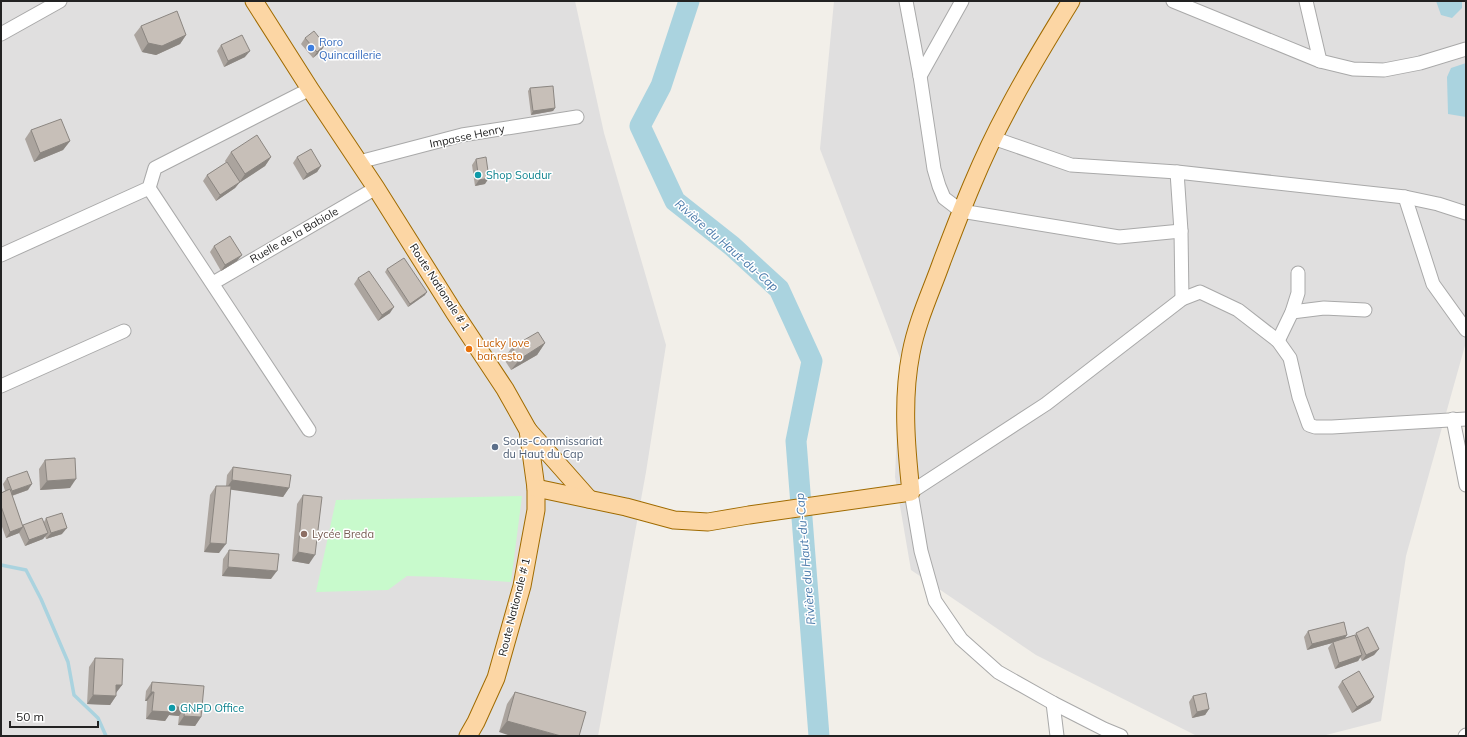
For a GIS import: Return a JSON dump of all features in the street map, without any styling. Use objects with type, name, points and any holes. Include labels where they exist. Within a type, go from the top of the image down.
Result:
[{"type":"main road","name":"Route Nationale # 1","points":[[254,1],[505,389],[528,430],[536,488],[536,510],[522,586],[496,678],[468,736]]},
{"type":"main road","points":[[536,488],[626,507],[674,520],[708,522],[875,496],[911,492],[906,444],[907,384],[917,326],[961,211],[993,138],[1071,1]]},
{"type":"main road","points":[[528,430],[590,499]]},
{"type":"street","points":[[1,34],[60,1]]},
{"type":"street","points":[[906,1],[920,76],[934,169],[944,198],[961,211],[1119,237],[1181,232]]},
{"type":"street","points":[[920,76],[962,1]]},
{"type":"street","points":[[1173,1],[1320,61],[1353,69],[1384,70],[1420,63],[1466,49]]},
{"type":"street","points":[[1306,1],[1320,61]]},
{"type":"street","points":[[1,255],[149,188],[155,168],[310,89]]},
{"type":"street","name":"Impasse Henry","points":[[359,162],[462,135],[577,117]]},
{"type":"street","points":[[993,138],[1071,165],[1177,172],[1405,198],[1438,204],[1466,213]]},
{"type":"street","points":[[1177,172],[1181,232],[1182,299]]},
{"type":"street","points":[[149,188],[309,430]]},
{"type":"street","name":"Ruelle de la Babiole","points":[[213,283],[376,188]]},
{"type":"street","points":[[1405,198],[1433,284],[1466,330]]},
{"type":"street","points":[[1278,341],[1292,312],[1298,293],[1298,273]]},
{"type":"street","points":[[1121,736],[1053,703],[998,672],[961,640],[936,601],[920,551],[911,492],[1046,404],[1182,299],[1200,292],[1238,310],[1278,341],[1290,358],[1299,397],[1309,425],[1314,427],[1332,427],[1459,419],[1466,485]]},
{"type":"street","points":[[1292,312],[1324,308],[1365,310]]},
{"type":"street","points":[[1,386],[124,331]]},
{"type":"street","points":[[1053,703],[1057,736]]},
{"type":"shaded area","points":[[1,1],[575,1],[604,133],[666,345],[646,472],[598,736],[1,736]]},
{"type":"shaded area","points":[[834,1],[1466,1],[1466,342],[1406,556],[1381,721],[1322,736],[1197,736],[1036,655],[911,570],[895,477],[900,358],[820,149]]},
{"type":"green space","points":[[522,496],[511,582],[407,576],[388,590],[316,592],[336,500]]},
{"type":"water","points":[[1436,1],[1462,1],[1462,8],[1452,18],[1441,15]]},
{"type":"water","points":[[1466,63],[1466,117],[1448,114],[1447,77],[1451,68]]},
{"type":"building","points":[[177,11],[186,35],[162,46],[148,43],[141,26]]},
{"type":"building","points":[[314,31],[325,45],[317,52],[305,38]]},
{"type":"building","points":[[242,35],[250,51],[228,61],[221,45]]},
{"type":"building","points":[[553,86],[555,108],[533,111],[530,88]]},
{"type":"building","points":[[61,119],[70,141],[40,153],[31,130]]},
{"type":"building","points":[[257,135],[271,157],[245,174],[231,152]]},
{"type":"building","points":[[311,149],[321,166],[307,174],[297,157]]},
{"type":"building","points":[[486,157],[489,178],[479,180],[476,159]]},
{"type":"building","points":[[227,162],[240,182],[220,195],[207,175]]},
{"type":"building","points":[[230,236],[242,255],[225,265],[214,246]]},
{"type":"building","points":[[404,258],[427,292],[410,304],[387,269]]},
{"type":"building","points":[[369,271],[394,307],[382,315],[358,278]]},
{"type":"building","points":[[538,332],[545,343],[520,359],[512,347]]},
{"type":"building","points":[[75,458],[76,479],[47,481],[45,460]]},
{"type":"building","points":[[233,467],[291,475],[289,488],[232,480]]},
{"type":"building","points":[[27,471],[32,484],[12,491],[7,478]]},
{"type":"building","points":[[216,486],[231,486],[226,544],[210,543]]},
{"type":"building","points":[[10,489],[23,527],[10,532],[1,506],[1,493]]},
{"type":"building","points":[[303,495],[322,497],[315,555],[298,552]]},
{"type":"building","points":[[62,513],[67,528],[51,533],[46,518]]},
{"type":"building","points":[[42,518],[48,533],[29,540],[23,525]]},
{"type":"building","points":[[229,550],[279,554],[277,571],[228,567]]},
{"type":"building","points":[[1344,622],[1347,635],[1312,644],[1308,631]]},
{"type":"building","points":[[1368,627],[1379,649],[1366,655],[1356,633]]},
{"type":"building","points":[[1355,635],[1362,655],[1339,663],[1333,642]]},
{"type":"building","points":[[95,658],[123,659],[122,685],[116,685],[116,696],[93,695]]},
{"type":"building","points":[[1359,671],[1374,697],[1357,707],[1342,681]]},
{"type":"building","points":[[152,682],[204,686],[201,717],[184,716],[185,708],[171,706],[171,712],[152,711],[154,692],[151,692]]},
{"type":"building","points":[[515,692],[586,712],[579,736],[561,736],[507,721]]},
{"type":"building","points":[[1206,693],[1209,709],[1197,712],[1193,696]]},
{"type":"waterway","name":"Rivière du Haut-du-Cap","points":[[689,1],[661,86],[640,126],[675,201],[732,246],[779,289],[812,361],[796,441],[819,736]]},
{"type":"waterway","points":[[1,565],[26,570],[41,599],[68,662],[74,695],[98,718],[106,736]]},
{"type":"place","name":"Roro Quincaillerie","points":[[311,48]]},
{"type":"place","name":"Shop Soudur","points":[[478,175]]},
{"type":"place","name":"Lucky love bar resto","points":[[469,349]]},
{"type":"place","name":"Sous-Commissariat du Haut du Cap","points":[[495,447]]},
{"type":"place","name":"Lycée Breda","points":[[304,534]]},
{"type":"place","name":"GNPD Office","points":[[172,708]]}]
